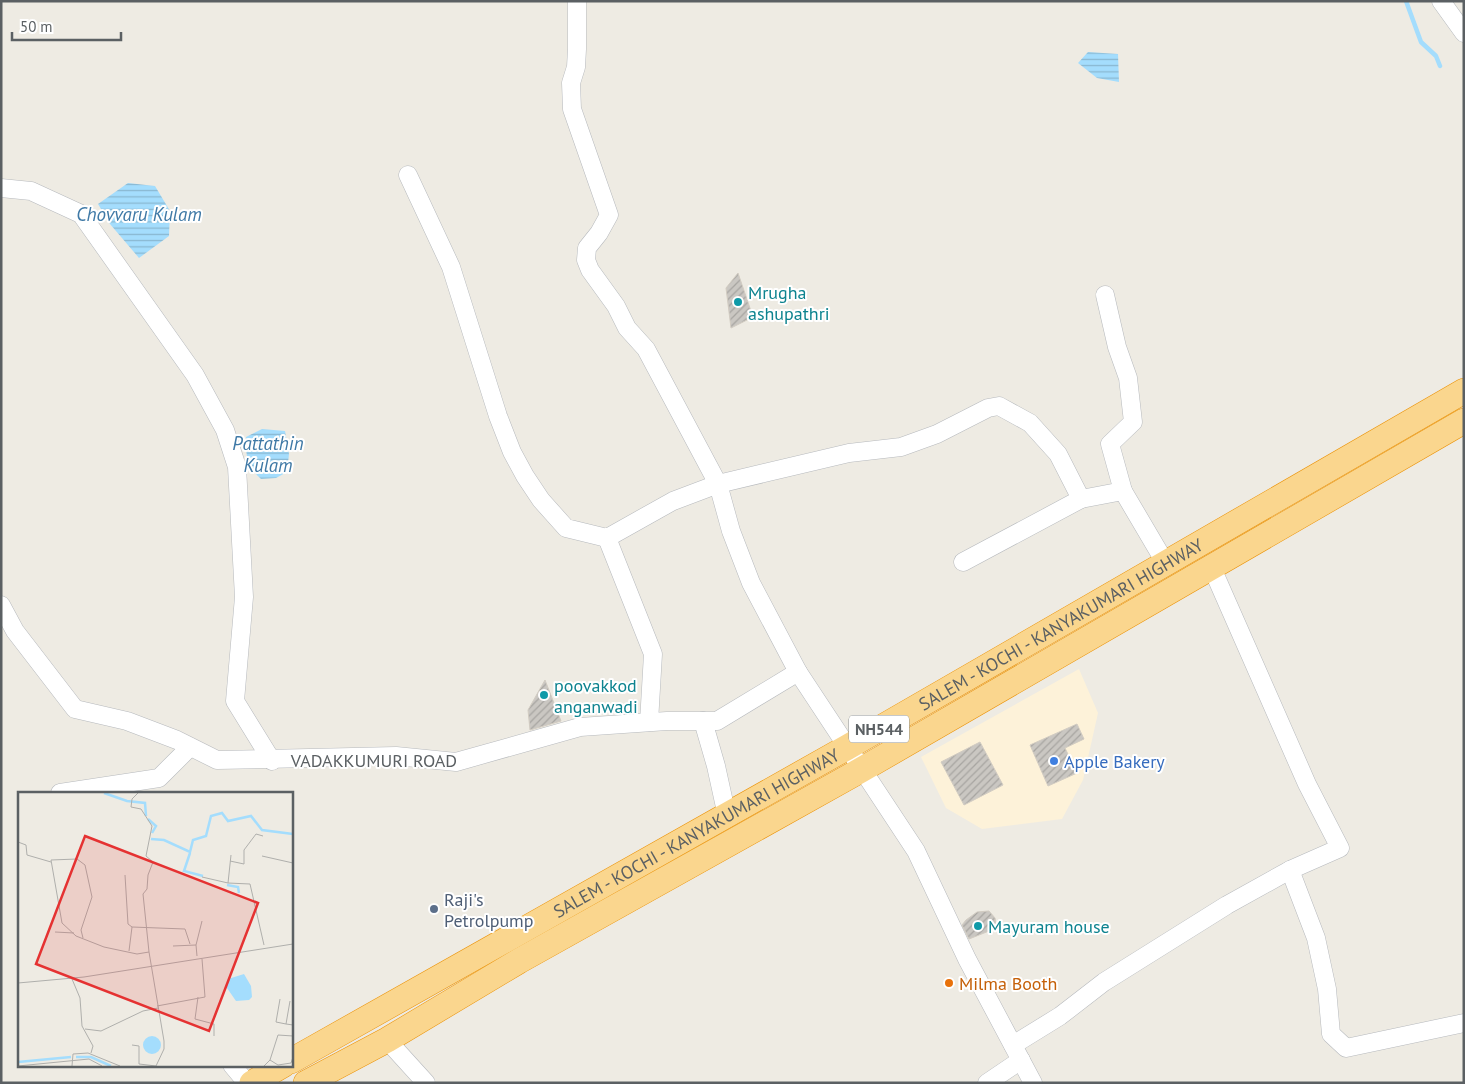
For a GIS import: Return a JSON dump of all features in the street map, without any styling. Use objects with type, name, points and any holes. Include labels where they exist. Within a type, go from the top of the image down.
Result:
[{"type":"highway","name":"SALEM - KOCHI - KANYAKUMARI HIGHWAY","points":[[292,1060],[556,910],[727,816],[1464,391]]},
{"type":"highway","name":"SALEM - KOCHI - KANYAKUMARI HIGHWAY","points":[[306,1083],[387,1040],[519,961],[861,770],[1464,421]]},
{"type":"highway","points":[[252,1083],[281,1066]]},
{"type":"street","points":[[577,1],[577,49],[576,67],[571,83],[572,109],[609,215],[600,233],[587,248],[586,260],[590,270],[616,306],[627,328],[646,350],[718,484],[731,531],[751,584],[798,672],[846,748],[916,851],[967,958],[1033,1083]]},
{"type":"street","points":[[1441,1],[1464,33]]},
{"type":"street","points":[[408,175],[451,268],[498,416],[512,452],[525,476],[542,500],[566,528],[607,538],[673,501],[718,484],[849,452],[901,447],[937,434],[988,408],[999,406],[1030,423],[1036,429],[1058,454],[1081,499]]},
{"type":"street","points":[[1,188],[31,191],[81,214],[195,376],[225,430],[236,467],[244,597],[235,701],[272,760]]},
{"type":"street","points":[[1105,295],[1116,347],[1128,378],[1133,422],[1110,444],[1123,491],[1166,564]]},
{"type":"street","points":[[963,562],[1081,499],[1123,491]]},
{"type":"street","points":[[607,538],[653,654],[648,722]]},
{"type":"street","points":[[987,1083],[1017,1053],[1104,982],[1227,905],[1290,870],[1340,848],[1307,784],[1212,568]]},
{"type":"street","name":"VADAKKUMURI ROAD","points":[[1,605],[15,631],[75,709],[127,721],[217,760],[396,756],[456,762],[580,727],[648,722],[717,721],[798,672]]},
{"type":"street","points":[[703,720],[727,816]]},
{"type":"street","points":[[67,792],[159,778],[190,747]]},
{"type":"street","points":[[1290,870],[1316,938],[1327,989],[1331,1034],[1346,1048],[1464,1023]]},
{"type":"street","points":[[387,1040],[426,1083]]},
{"type":"street","points":[[233,1066],[248,1083]]},
{"type":"shaded area","points":[[1079,669],[1098,713],[1083,780],[1062,819],[982,829],[946,808],[921,757]]},
{"type":"water","points":[[1088,52],[1118,54],[1119,82],[1097,78],[1078,63]]},
{"type":"water","name":"Chovvaru Kulam","points":[[128,183],[155,186],[170,211],[169,236],[139,258],[110,224],[98,204]]},
{"type":"water","name":"Pattathin Kulam","points":[[262,429],[285,431],[289,454],[287,472],[276,478],[261,479],[252,469],[248,460],[246,437]]},
{"type":"building","name":"Mrugha ashupathri","points":[[738,273],[753,317],[731,328],[726,288]]},
{"type":"building","name":"poovakkod anganwadi","points":[[545,680],[561,721],[530,730],[528,710]]},
{"type":"building","name":"Apple Bakery","points":[[1077,724],[1084,739],[1065,748],[1077,773],[1048,786],[1030,745]]},
{"type":"building","points":[[980,742],[1003,785],[964,805],[941,762]]},
{"type":"building","name":"Mayuram house","points":[[989,911],[995,918],[996,924],[989,931],[969,939],[962,925],[977,912]]},
{"type":"waterway","points":[[1406,1],[1421,42],[1436,56],[1440,66]]},
{"type":"place","name":"Mrugha ashupathri","points":[[738,302]]},
{"type":"place","name":"poovakkod anganwadi","points":[[544,695]]},
{"type":"place","name":"Apple Bakery","points":[[1054,761]]},
{"type":"place","name":"Raji's Petrolpump","points":[[434,909]]},
{"type":"place","name":"Mayuram house","points":[[978,926]]},
{"type":"place","name":"Milma Booth","points":[[949,983]]}]
